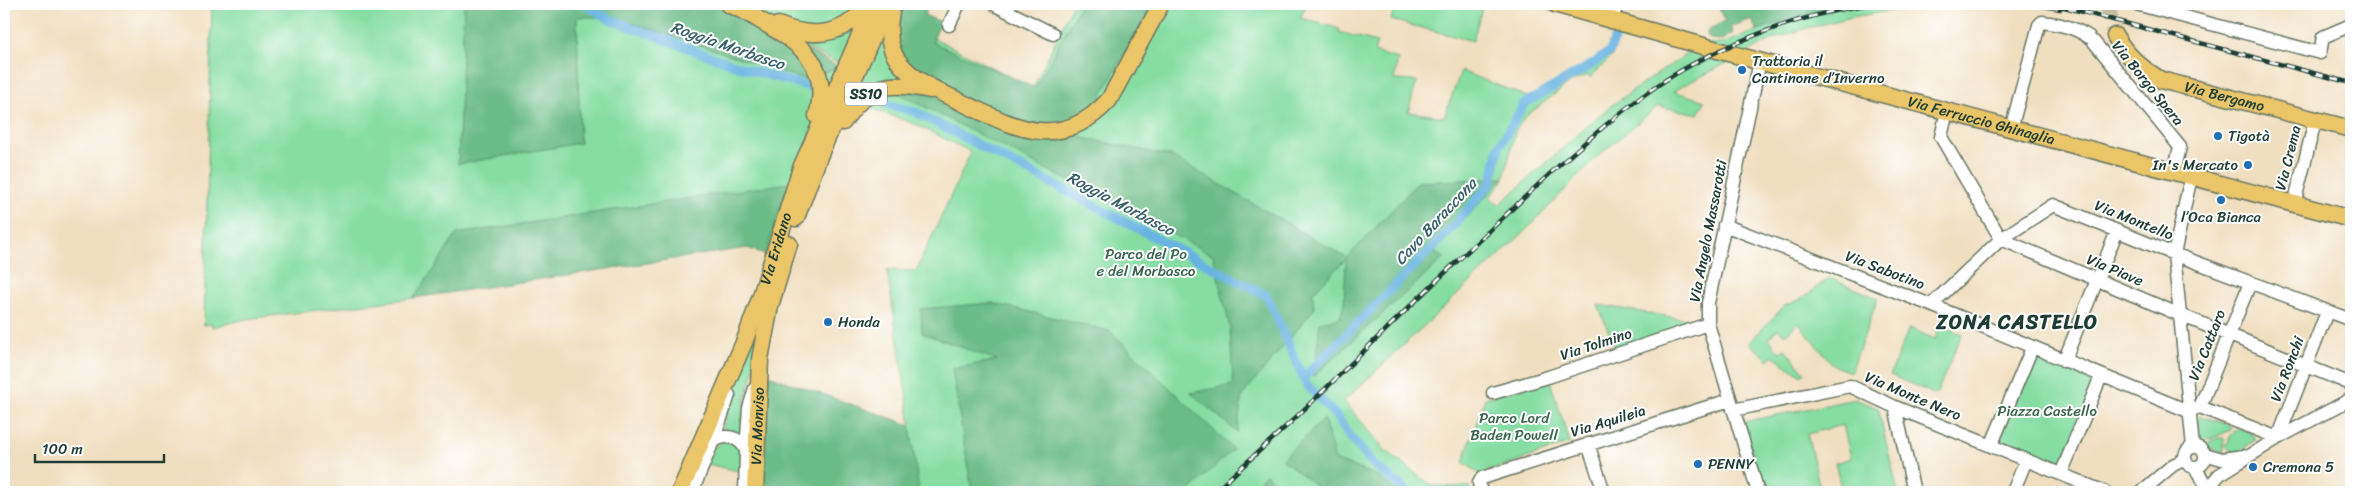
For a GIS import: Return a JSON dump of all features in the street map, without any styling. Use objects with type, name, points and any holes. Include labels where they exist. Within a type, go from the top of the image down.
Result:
[{"type":"main road","points":[[728,4],[789,29],[813,34],[834,31],[848,24],[868,4]]},
{"type":"main road","name":"Via Eridano","points":[[680,492],[736,361],[761,296],[801,168],[874,4]]},
{"type":"main road","name":"Via Eridano","points":[[760,359],[770,306],[798,213],[820,154],[887,4]]},
{"type":"main road","points":[[892,4],[889,26],[892,50],[899,62],[910,73],[940,92],[1013,126],[1038,131],[1072,128],[1098,112],[1109,100],[1161,4]]},
{"type":"main road","name":"Via Ferruccio Ghinaglia","points":[[1555,4],[1614,12],[1760,61],[2351,219]]},
{"type":"main road","points":[[746,12],[802,48],[812,60],[819,73],[822,93],[820,104],[801,168]]},
{"type":"main road","name":"Via Bergamo","points":[[2115,36],[2124,52],[2140,67],[2161,80],[2351,129]]},
{"type":"main road","name":"SS10","points":[[820,154],[856,103],[867,94],[880,88],[902,84],[940,92]]},
{"type":"main road","name":"Via Monviso","points":[[755,492],[760,359]]},
{"type":"street","points":[[949,25],[959,4]]},
{"type":"street","points":[[993,4],[1053,34]]},
{"type":"street","points":[[2136,4],[2320,52],[2323,37],[2351,25]]},
{"type":"street","name":"Via Borgo Spera","points":[[2011,129],[2039,25],[2042,22],[2076,29],[2091,39],[2180,147],[2174,172]]},
{"type":"street","name":"Via Angelo Massarotti","points":[[1758,492],[1708,324],[1708,303],[1760,61]]},
{"type":"street","points":[[1947,111],[1941,137],[2001,239]]},
{"type":"street","name":"Via Crema","points":[[2294,204],[2315,121]]},
{"type":"street","points":[[2191,177],[2174,254],[2178,314],[2194,409],[2193,447],[2185,453],[2196,462],[2210,492]]},
{"type":"street","name":"Via Montello","points":[[1931,305],[2001,239],[2053,204],[2174,254],[2351,320]]},
{"type":"street","name":"Via Sabotino","points":[[1724,225],[1931,305],[2032,348]]},
{"type":"street","points":[[2064,361],[2117,231]]},
{"type":"street","name":"Via Piave","points":[[2001,239],[2178,314],[2351,384]]},
{"type":"street","name":"Via Cattaro","points":[[2194,409],[2229,335],[2250,283]]},
{"type":"street","name":"Via Ronchi","points":[[2278,438],[2327,312]]},
{"type":"street","name":"Via Tolmino","points":[[1493,393],[1548,377],[1708,324]]},
{"type":"street","points":[[2105,492],[1991,446],[2032,348],[2101,376],[2278,438]]},
{"type":"street","points":[[692,492],[732,385],[736,361]]},
{"type":"street","points":[[2061,474],[2101,376]]},
{"type":"street","points":[[745,492],[749,408],[758,377]]},
{"type":"street","name":"Via Monte Nero","points":[[1732,405],[1850,386],[1895,407],[1991,446]]},
{"type":"street","points":[[2210,492],[2213,481],[2229,468],[2278,438],[2351,399]]},
{"type":"street","name":"Via Aquileia","points":[[1482,492],[1479,483],[1482,478],[1588,444],[1732,405]]},
{"type":"street","points":[[1895,407],[1914,492]]},
{"type":"street","points":[[712,441],[726,436],[731,437],[740,442],[746,450]]},
{"type":"street","points":[[1588,444],[1604,492]]},
{"type":"street","points":[[2140,492],[2173,465],[2236,459],[2254,454]]},
{"type":"street","points":[[2012,492],[2026,460]]},
{"type":"street","points":[[2196,462],[2229,468]]},
{"type":"green space","name":"Parco del Po e del Morbasco","points":[[212,4],[705,4],[862,81],[864,76],[775,32],[755,18],[719,4],[853,4],[890,25],[892,21],[936,39],[1033,88],[1073,4],[1307,4],[1300,18],[1340,29],[1339,32],[1377,42],[1374,52],[1398,59],[1394,80],[1417,81],[1408,112],[1444,117],[1461,71],[1527,97],[1539,94],[1608,51],[1615,32],[1620,33],[1612,56],[1590,78],[1587,75],[1569,83],[1525,117],[1516,130],[1503,181],[1490,197],[1499,205],[1609,107],[1701,44],[1725,43],[1784,20],[1842,4],[1972,4],[1908,8],[1852,17],[1807,28],[1771,40],[1673,91],[1705,101],[1698,114],[1658,106],[1598,156],[1524,232],[1344,401],[1385,450],[1432,486],[1470,487],[1472,492],[768,492],[773,379],[911,426],[887,270],[916,271],[971,152],[915,124],[859,104],[823,100],[768,254],[747,247],[417,294],[414,298],[246,319],[212,327],[212,324],[204,325]]},
{"type":"green space","points":[[464,4],[719,4],[755,18],[775,32],[838,67],[806,80],[615,17],[577,17],[580,143],[458,164]]},
{"type":"green space","points":[[901,4],[930,4],[924,15],[941,22],[932,42],[1035,88],[1081,4],[1152,4],[1098,102],[1078,116],[1078,137],[1171,156],[1347,258],[1418,182],[1503,178],[1434,252],[1444,258],[1314,376],[1320,322],[1340,318],[1344,305],[1346,259],[1313,293],[1314,309],[1242,396],[1237,432],[1191,393],[1233,385],[1230,328],[1213,255],[890,89],[930,94],[900,63],[891,26]]},
{"type":"green space","points":[[1395,4],[1483,4],[1473,41],[1391,20]]},
{"type":"green space","points":[[1717,4],[1758,4],[1754,9],[1777,4],[1842,4],[1756,30],[1752,19],[1730,27],[1733,33],[1722,40],[1710,39],[1707,35],[1708,30],[1725,21]]},
{"type":"green space","points":[[788,183],[765,257],[765,254],[747,248],[414,298],[457,234]]},
{"type":"green space","points":[[1829,278],[1878,298],[1851,372],[1834,366],[1798,323],[1785,335],[1778,329],[1768,338],[1780,352],[1785,349],[1805,373],[1801,376],[1772,355],[1769,360],[1749,343],[1784,306],[1800,300]]},
{"type":"green space","points":[[765,300],[754,371],[745,400],[742,436],[725,431],[723,427]]},
{"type":"green space","points":[[992,303],[1110,331],[1233,449],[1188,492],[972,492],[952,369],[997,360],[922,333],[921,309]]},
{"type":"green space","points":[[1598,305],[1696,321],[1616,350]]},
{"type":"green space","points":[[1940,325],[1962,334],[1936,395],[1890,375],[1909,328],[1935,339]]},
{"type":"green space","name":"Piazza Castello","points":[[2034,352],[2097,377],[2059,470],[1996,444]]},
{"type":"green space","points":[[768,375],[910,425],[919,492],[764,492]]},
{"type":"green space","name":"Parco Lord Baden Powell","points":[[1550,381],[1570,443],[1480,474],[1463,462],[1485,398]]},
{"type":"green space","points":[[1855,399],[1878,408],[1898,492],[1885,492],[1884,489],[1869,492],[1842,492],[1835,463],[1851,458],[1843,425],[1807,434],[1821,492],[1765,492],[1743,422]]},
{"type":"green space","points":[[2201,416],[2230,425],[2231,430],[2210,439],[2201,438],[2196,427]]},
{"type":"green space","points":[[1324,419],[1335,460],[1378,476],[1397,492],[1324,492],[1282,459]]},
{"type":"green space","points":[[2237,429],[2251,433],[2255,440],[2240,451],[2231,451],[2226,446],[2231,435]]},
{"type":"green space","points":[[2218,438],[2224,438],[2225,441],[2223,453],[2205,446],[2207,443]]},
{"type":"green space","points":[[726,439],[742,449],[743,472],[707,464],[714,447]]},
{"type":"green space","points":[[1266,474],[1284,492],[1248,492]]},
{"type":"waterway","name":"Roggia Morbasco","points":[[584,4],[609,19],[743,68],[810,87]]},
{"type":"waterway","name":"Cavo Baraccona","points":[[1303,378],[1448,232],[1491,183],[1499,147],[1524,104],[1591,65],[1610,51],[1614,40]]},
{"type":"waterway","name":"Roggia Morbasco","points":[[873,100],[915,112],[1267,296],[1306,384],[1339,419],[1347,433],[1374,465],[1408,492]]},
{"type":"tunnel","points":[[2107,4],[2115,36]]},
{"type":"railway","points":[[1215,492],[1292,421],[1545,178],[1644,95],[1668,78],[1695,63],[1752,36],[1812,16],[1871,4]]},
{"type":"railway","points":[[2034,4],[2060,9]]},
{"type":"railway","points":[[2053,4],[2351,83]]},
{"type":"place","name":"Trattoria il Cantinone d’Inverno","points":[[1742,70]]},
{"type":"place","name":"Tigotà","points":[[2218,136]]},
{"type":"place","name":"In's Mercato","points":[[2248,165]]},
{"type":"place","name":"l’Oca Bianca","points":[[2221,200]]},
{"type":"place","name":"Honda","points":[[828,322]]},
{"type":"place","name":"PENNY","points":[[1698,464]]},
{"type":"place","name":"Cremona 5","points":[[2253,467]]},
{"type":"district","name":"ZONA CASTELLO","points":[[2017,322]]}]
